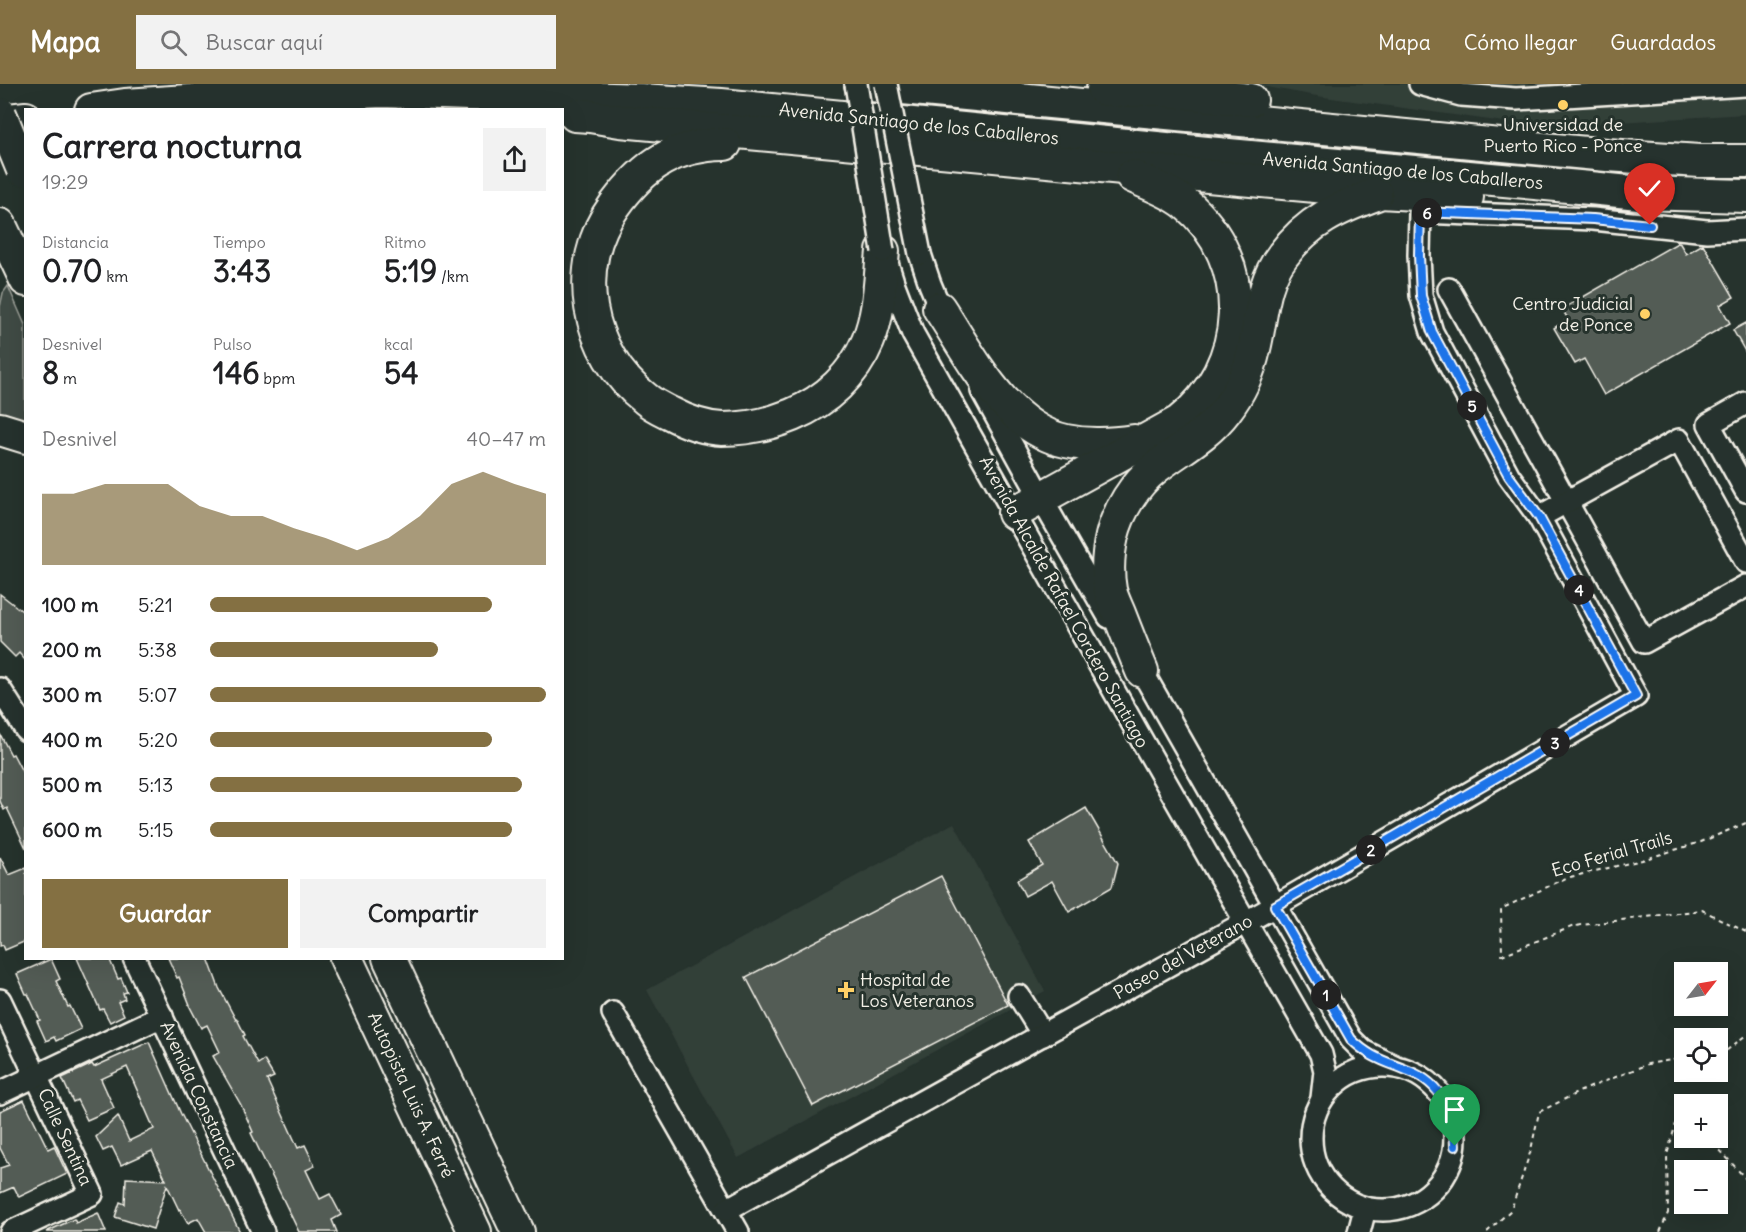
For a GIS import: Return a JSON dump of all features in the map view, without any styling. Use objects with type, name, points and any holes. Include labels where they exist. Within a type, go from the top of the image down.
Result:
[{"type":"highway","name":"Avenida Santiago de los Caballeros","points":[[861,84],[1618,156],[1746,161]]},
{"type":"highway","points":[[1058,84],[1123,91],[1146,86],[1356,115],[1405,136]]},
{"type":"highway","name":"Avenida Santiago de los Caballeros","points":[[105,108],[251,97],[382,91],[641,100],[721,105],[1639,193],[1746,196]]},
{"type":"highway","points":[[564,115],[1380,192],[1507,200],[1551,199],[1590,188]]},
{"type":"highway","points":[[12,119],[24,173]]},
{"type":"highway","points":[[564,124],[620,121]]},
{"type":"highway","points":[[809,138],[767,146],[738,143],[687,148],[661,160],[647,170],[624,193],[601,225],[589,278],[593,317],[607,354],[620,373],[646,400],[681,418],[720,429],[761,425],[783,419],[809,407],[834,389],[858,360],[868,341],[879,302],[883,251]]},
{"type":"highway","points":[[1014,513],[1190,414],[1221,372],[1229,352],[1235,312],[1233,288],[1220,248],[1206,226],[1184,202],[1115,168]]},
{"type":"highway","points":[[1142,671],[1110,592],[1109,554],[1112,536],[1119,517],[1141,482],[1154,469],[1215,423],[1244,382],[1255,347],[1261,304],[1274,267],[1281,256],[1306,229],[1321,218],[1380,192]]},
{"type":"highway","points":[[0,225],[24,276]]},
{"type":"highway","points":[[939,308],[1000,399],[1036,429],[1066,441],[1086,444],[1103,445],[1147,439]]},
{"type":"highway","points":[[0,429],[24,435]]},
{"type":"highway","name":"Autopista Luis A. Ferré","points":[[347,960],[475,1232]]},
{"type":"highway","points":[[390,960],[518,1232]]},
{"type":"street","name":"Avenida Alcalde Rafael Cordero Santiago","points":[[856,84],[883,251],[913,334],[1321,1054],[1325,1071],[1322,1098]]},
{"type":"street","name":"Avenida Alcalde Rafael Cordero Santiago","points":[[886,84],[920,254],[939,308],[984,395],[1351,1039],[1363,1051],[1394,1066]]},
{"type":"street","points":[[1420,84],[1461,95],[1516,99],[1746,85]]},
{"type":"street","points":[[1746,229],[1707,231],[1593,219],[1420,212],[1419,255],[1421,296],[1432,332],[1509,476],[1539,517],[1678,440],[1746,562]]},
{"type":"street","points":[[1449,289],[1644,642],[1746,586]]},
{"type":"street","points":[[1746,403],[1709,424],[1746,490]]},
{"type":"street","name":"Paseo del Veterano","points":[[726,1210],[1275,906],[1636,696],[1539,517]]},
{"type":"street","points":[[0,689],[24,727]]},
{"type":"street","name":"Avenida Constancia","points":[[135,960],[263,1232]]},
{"type":"street","points":[[1019,996],[1043,1035]]},
{"type":"street","name":"Calle Sentina","points":[[0,1000],[92,1194],[11,1232]]},
{"type":"street","points":[[613,1013],[738,1232]]},
{"type":"street","points":[[0,1093],[162,1016]]},
{"type":"street","points":[[1394,1066],[1420,1076],[1440,1094],[1453,1119],[1454,1153],[1447,1173],[1439,1184],[1418,1202],[1406,1208],[1392,1210],[1365,1209],[1352,1204],[1330,1188],[1321,1176],[1311,1151],[1312,1124],[1322,1098],[1341,1078],[1366,1067],[1394,1066]]},
{"type":"street","points":[[1359,1232],[1365,1209]]},
{"type":"path","name":"Eco Ferial Trails","points":[[1746,822],[1701,842],[1566,879],[1501,909],[1502,955],[1574,926],[1702,910],[1746,932]]},
{"type":"path","points":[[1728,1049],[1746,1035]]},
{"type":"path","points":[[1486,1232],[1511,1210],[1531,1150],[1539,1112],[1581,1091],[1648,1064],[1674,1060]]},
{"type":"path","points":[[1660,1232],[1668,1213],[1667,1155],[1674,1130]]},
{"type":"path","points":[[1718,1148],[1746,1179]]},
{"type":"shaded area","name":"Universidad de Puerto Rico - Ponce","points":[[1251,84],[1746,84],[1746,114],[1540,127],[1317,96]]},
{"type":"shaded area","points":[[8,286],[24,323],[24,429],[0,422],[0,307],[3,293]]},
{"type":"shaded area","name":"Hospital de Los Veteranos","points":[[954,823],[1045,991],[738,1158],[647,990]]},
{"type":"building","name":"Centro Judicial de Ponce","points":[[1679,242],[1686,254],[1703,244],[1734,297],[1720,305],[1730,323],[1604,395],[1584,359],[1575,364],[1554,328],[1568,319],[1562,309]]},
{"type":"building","points":[[1746,323],[1746,353],[1733,330]]},
{"type":"building","points":[[0,594],[24,612],[24,659],[19,653],[15,657],[0,642]]},
{"type":"building","points":[[0,734],[24,775],[24,844],[7,808],[4,810],[0,801]]},
{"type":"building","points":[[1086,808],[1118,863],[1112,887],[1069,912],[1052,881],[1025,896],[1017,880],[1042,865],[1029,842]]},
{"type":"building","points":[[0,857],[9,875],[24,869],[24,942],[5,950],[3,945],[0,946]]},
{"type":"building","points":[[941,876],[1008,1005],[813,1106],[746,977]]},
{"type":"building","points":[[51,960],[60,979],[56,981],[81,1029],[56,1041],[54,1037],[46,1041],[37,1021],[40,1020],[17,974]]},
{"type":"building","points":[[78,960],[110,960],[118,979],[121,978],[127,992],[123,993],[125,999],[118,1002],[124,1015],[110,1022],[103,1009],[100,1010]]},
{"type":"building","points":[[169,960],[209,960],[219,988],[237,1019],[258,1064],[264,1060],[274,1077],[267,1080],[298,1148],[305,1145],[315,1166],[306,1170],[320,1199],[330,1194],[341,1215],[332,1220],[337,1232],[299,1232],[251,1133],[253,1132],[241,1105],[213,1056],[220,1052],[207,1025],[201,1028],[189,1005],[179,977],[177,978]]},
{"type":"building","points":[[149,1042],[181,1114],[240,1232],[206,1232],[198,1218],[188,1223],[167,1185],[153,1229],[115,1217],[120,1202],[125,1204],[126,1178],[166,1180],[152,1151],[121,1165],[112,1147],[103,1151],[96,1137],[118,1116],[129,1141],[154,1129],[127,1067],[101,1079],[114,1108],[87,1120],[77,1100],[73,1102],[62,1078],[92,1064],[94,1067]]},
{"type":"building","points":[[24,1100],[48,1149],[54,1146],[67,1174],[19,1197],[14,1187],[0,1193],[0,1168],[9,1165],[0,1148],[0,1111]]},
{"type":"building","points":[[98,1213],[106,1232],[46,1232],[74,1219],[76,1223]]},
{"type":"place","name":"Universidad de Puerto Rico - Ponce","points":[[1563,105]]},
{"type":"place","name":"Centro Judicial de Ponce","points":[[1645,314]]},
{"type":"place","name":"Hospital de Los Veteranos","points":[[846,990]]},
{"type":"route","points":[[1455,1146],[1453,1119],[1440,1094],[1420,1076],[1363,1051],[1351,1039],[1275,906],[1636,696],[1539,517],[1509,476],[1432,332],[1421,296],[1420,212],[1593,219],[1650,225]]}]
